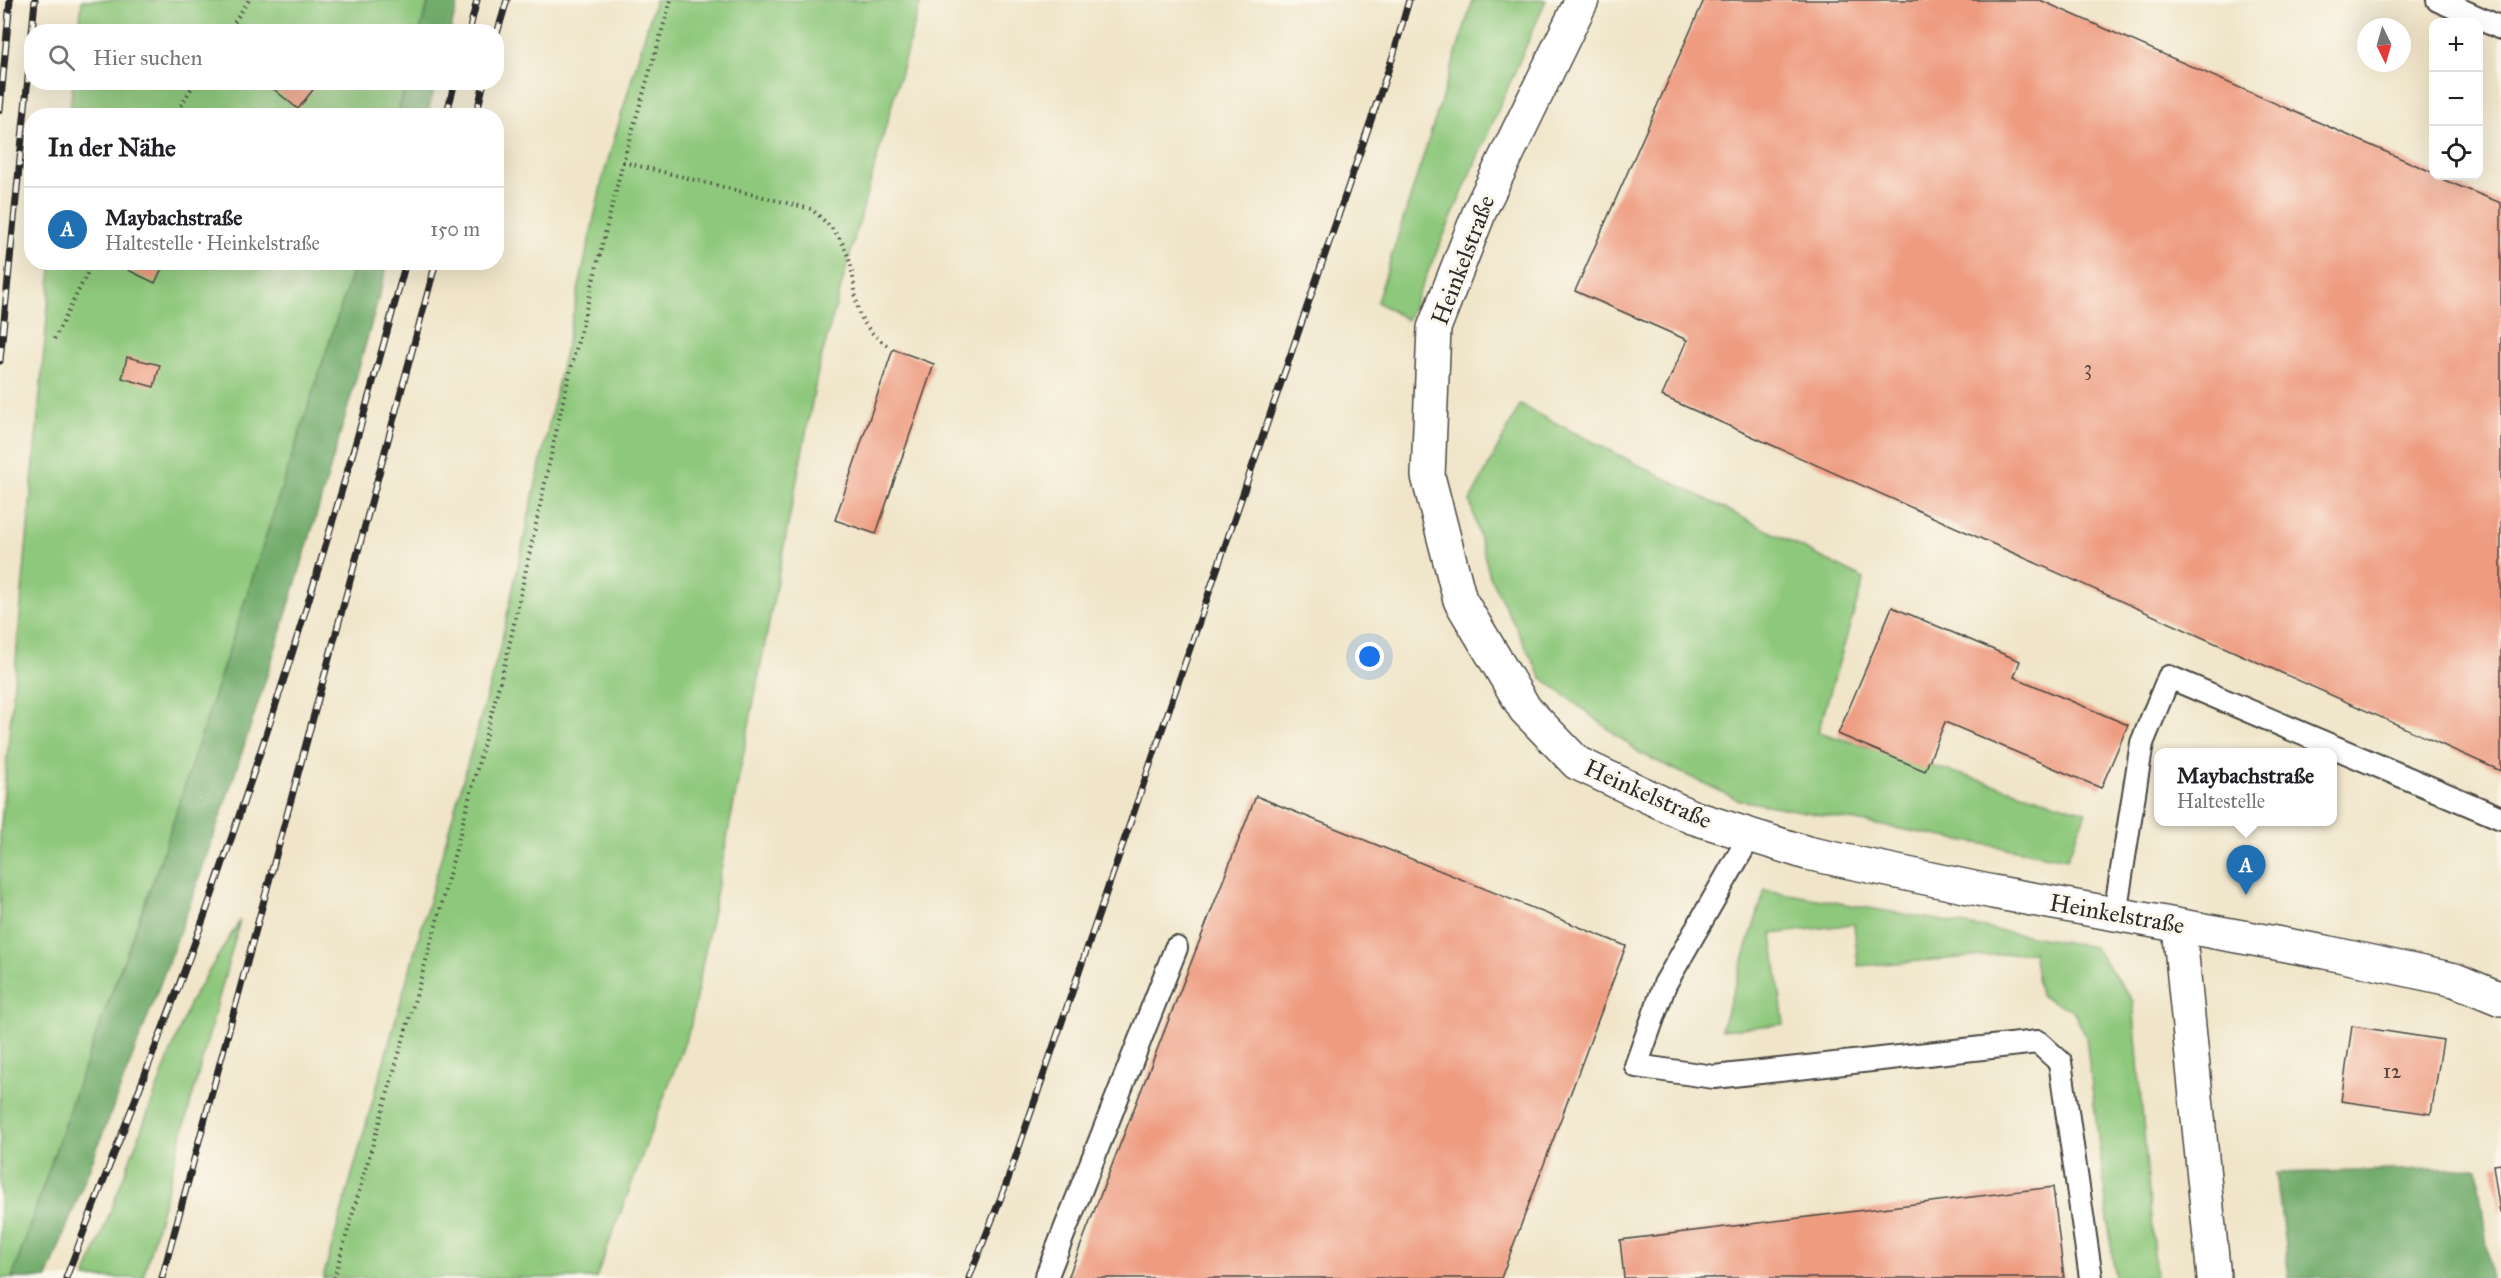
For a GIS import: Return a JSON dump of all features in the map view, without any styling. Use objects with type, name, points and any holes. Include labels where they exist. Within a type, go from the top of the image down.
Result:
[{"type":"street","name":"Heinkelstraße","points":[[1582,0],[1481,208],[1434,328],[1428,476],[1460,600],[1525,709],[1576,763],[1692,817],[1807,853],[2115,914],[2325,952],[2455,980],[2501,999]]},
{"type":"street","points":[[2179,926],[2214,1278]]},
{"type":"lane","points":[[2438,0],[2501,28]]},
{"type":"lane","points":[[2115,914],[2142,743],[2169,677],[2336,748]]},
{"type":"lane","points":[[2337,748],[2501,818]]},
{"type":"lane","points":[[1750,836],[1665,984],[1636,1066],[1714,1077],[2038,1042],[2060,1062],[2091,1278]]},
{"type":"lane","points":[[1046,1278],[1176,948]]},
{"type":"path","points":[[233,24],[249,0]]},
{"type":"path","points":[[334,1278],[432,940],[508,651],[563,401],[623,162],[671,0]]},
{"type":"path","points":[[180,108],[190,90]]},
{"type":"path","points":[[623,162],[811,209],[834,229],[848,255],[857,312],[870,333],[888,346]]},
{"type":"path","points":[[54,339],[89,270]]},
{"type":"green space","points":[[82,0],[429,0],[422,24],[80,24]]},
{"type":"green space","points":[[429,0],[459,0],[452,24],[422,24]]},
{"type":"green space","points":[[655,0],[921,0],[819,366],[690,1028],[596,1278],[323,1278],[500,648],[603,177]]},
{"type":"green space","points":[[1473,0],[1546,0],[1407,320],[1377,302]]},
{"type":"green space","points":[[72,90],[404,90],[399,108],[70,108]]},
{"type":"green space","points":[[404,90],[434,90],[429,108],[399,108]]},
{"type":"green space","points":[[51,270],[353,270],[159,865],[78,1084],[12,1278],[0,1278],[0,836]]},
{"type":"green space","points":[[353,270],[386,270],[300,571],[226,799],[163,976],[47,1278],[12,1278],[78,1084],[159,865]]},
{"type":"green space","points":[[1520,405],[1864,579],[1818,732],[2086,812],[2067,859],[1739,800],[1640,753],[1541,677],[1490,577],[1470,501]]},
{"type":"green space","points":[[1765,890],[2094,947],[2133,1001],[2156,1278],[2115,1278],[2086,1037],[2073,1010],[2040,996],[2033,952],[1858,966],[1854,924],[1772,934],[1784,1024],[1721,1030]]},
{"type":"green space","points":[[240,920],[143,1278],[85,1278],[190,1002]]},
{"type":"green space","points":[[2477,1168],[2491,1278],[2289,1278],[2276,1173]]},
{"type":"building","points":[[1704,0],[2040,0],[2429,171],[2429,180],[2444,180],[2501,203],[2501,771],[1662,396],[1687,340],[1575,291]]},
{"type":"building","points":[[275,90],[313,90],[297,108]]},
{"type":"building","points":[[128,270],[161,270],[155,283]]},
{"type":"building","points":[[893,349],[934,364],[876,534],[835,520]]},
{"type":"building","points":[[127,357],[160,365],[154,387],[122,378]]},
{"type":"building","points":[[1892,607],[2020,661],[2014,677],[2128,725],[2101,788],[1945,722],[1925,771],[1838,734]]},
{"type":"building","points":[[1256,796],[1626,946],[1501,1278],[1068,1278]]},
{"type":"building","points":[[2352,1026],[2443,1040],[2431,1114],[2341,1101]]},
{"type":"building","points":[[2501,1164],[2501,1213],[2500,1213],[2493,1165]]},
{"type":"building","points":[[2053,1187],[2064,1278],[1624,1278],[1620,1240]]},
{"type":"railway","points":[[0,110],[10,0]]},
{"type":"railway","points":[[33,24],[35,0]]},
{"type":"railway","points":[[471,24],[477,0]]},
{"type":"railway","points":[[500,24],[507,0]]},
{"type":"railway","points":[[969,1278],[1007,1182],[1393,56],[1409,0]]},
{"type":"railway","points":[[25,108],[27,90]]},
{"type":"railway","points":[[448,108],[453,90]]},
{"type":"railway","points":[[478,108],[482,90]]},
{"type":"railway","points":[[0,361],[24,118]]},
{"type":"railway","points":[[66,1278],[181,980],[269,727],[363,418],[404,270]]},
{"type":"railway","points":[[162,1278],[434,270]]},
{"type":"place","name":"Maybachstraße","points":[[2246,895]]}]
